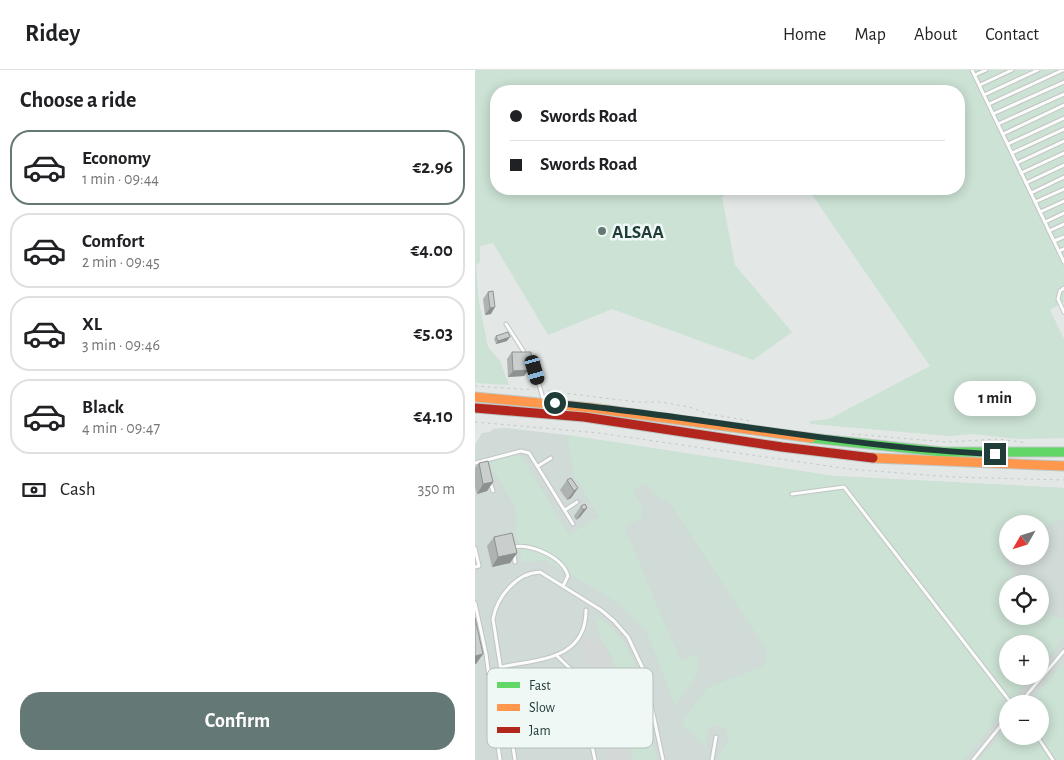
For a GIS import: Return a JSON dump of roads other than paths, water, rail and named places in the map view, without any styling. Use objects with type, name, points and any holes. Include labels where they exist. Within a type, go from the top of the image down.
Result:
[{"type":"main road","points":[[475,397],[602,408],[814,438],[941,452],[1064,452]]},
{"type":"main road","points":[[475,408],[584,417],[782,447],[875,458],[934,462],[1064,466]]},
{"type":"lane","points":[[973,70],[1064,262]]},
{"type":"lane","points":[[975,75],[986,70]]},
{"type":"lane","points":[[980,85],[1012,70]]},
{"type":"lane","points":[[984,95],[1038,70]]},
{"type":"lane","points":[[989,104],[1063,70]]},
{"type":"lane","points":[[993,114],[1064,82]]},
{"type":"lane","points":[[998,124],[1064,94]]},
{"type":"lane","points":[[1003,134],[1064,105]]},
{"type":"lane","points":[[1008,144],[1064,118]]},
{"type":"lane","points":[[1012,153],[1064,129]]},
{"type":"lane","points":[[1017,163],[1064,141]]},
{"type":"lane","points":[[1021,173],[1064,153]]},
{"type":"lane","points":[[1026,183],[1064,165]]},
{"type":"lane","points":[[1031,193],[1064,177]]},
{"type":"lane","points":[[1035,202],[1064,189]]},
{"type":"lane","points":[[1040,212],[1064,201]]},
{"type":"lane","points":[[1045,222],[1064,213]]},
{"type":"lane","points":[[1049,231],[1064,224]]},
{"type":"lane","points":[[1054,241],[1064,237]]},
{"type":"lane","points":[[1059,251],[1064,249]]},
{"type":"lane","points":[[1064,288],[1060,291],[1057,299],[1064,312]]},
{"type":"lane","points":[[506,324],[535,370],[544,402]]},
{"type":"lane","points":[[475,456],[476,462],[523,450],[532,455],[573,524]]},
{"type":"lane","points":[[538,466],[551,458]]},
{"type":"lane","points":[[484,459],[486,466]]},
{"type":"lane","points":[[488,474],[493,491]]},
{"type":"lane","points":[[792,494],[844,487],[1005,695]]},
{"type":"lane","points":[[565,510],[577,502]]},
{"type":"lane","points":[[511,542],[515,562]]},
{"type":"lane","points":[[512,547],[532,547],[561,565],[568,576],[563,586]]},
{"type":"lane","points":[[475,548],[479,566],[475,567]]},
{"type":"lane","points":[[586,610],[585,628],[567,652],[501,667],[493,618],[495,609],[505,591],[521,578],[535,572],[545,574],[614,621],[634,647],[643,668]]},
{"type":"lane","points":[[475,602],[488,668]]},
{"type":"lane","points":[[1027,695],[1064,651]]},
{"type":"lane","points":[[555,656],[569,668]]},
{"type":"lane","points":[[653,713],[663,760]]},
{"type":"lane","points":[[973,760],[999,728]]},
{"type":"lane","points":[[712,760],[716,737]]},
{"type":"lane","points":[[1043,745],[1053,760]]},
{"type":"place","name":"ALSAA","points":[[602,231]]}]
